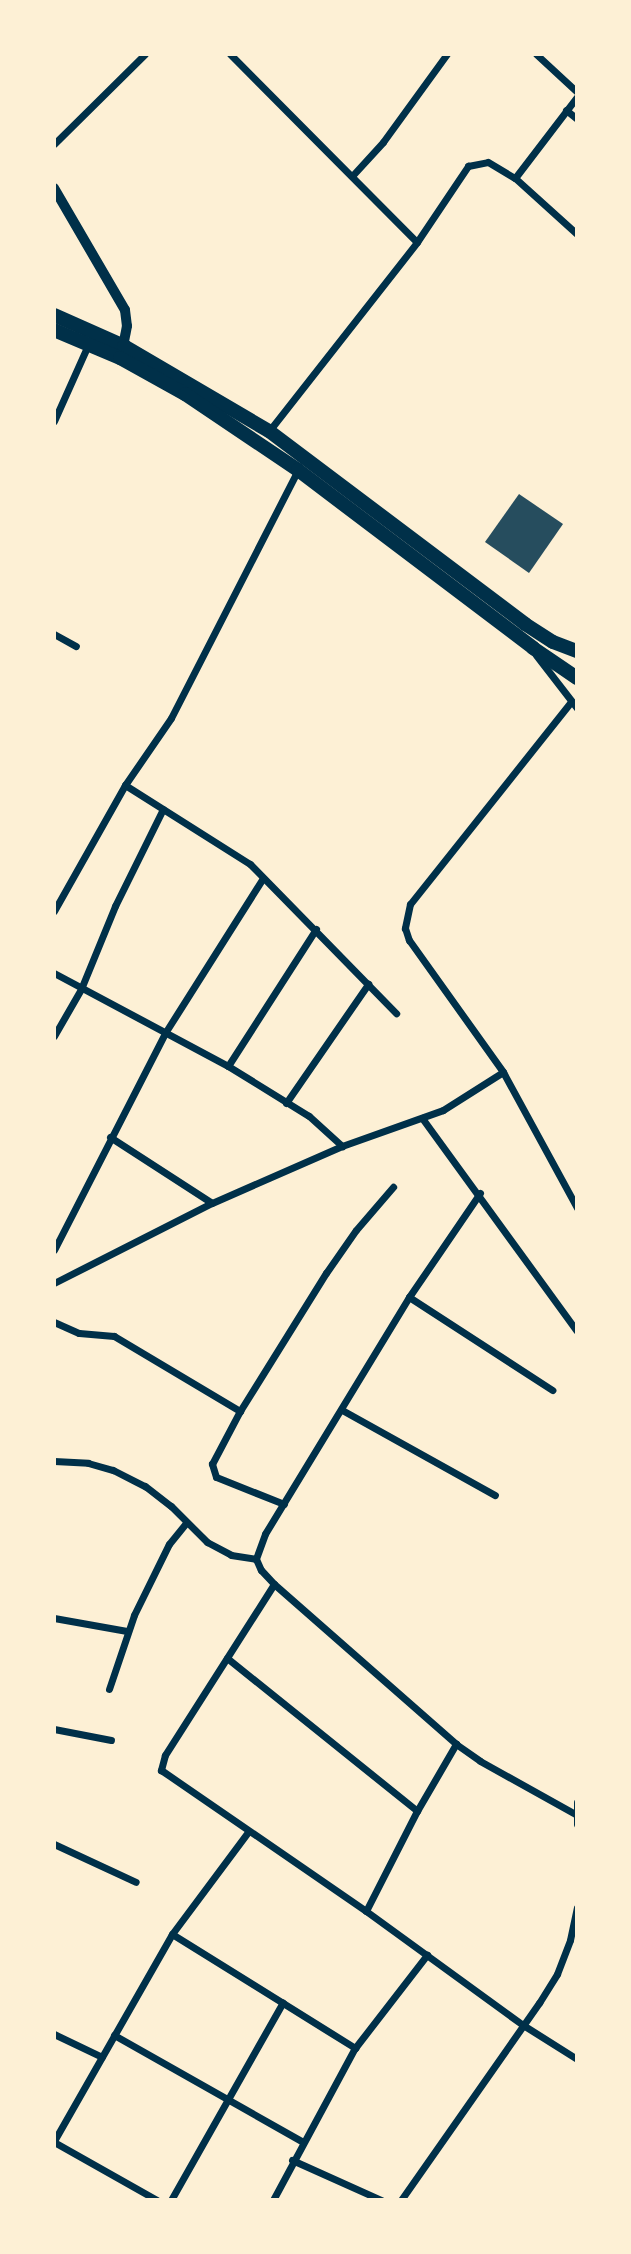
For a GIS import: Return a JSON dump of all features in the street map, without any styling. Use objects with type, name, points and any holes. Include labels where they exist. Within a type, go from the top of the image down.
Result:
[{"type":"main road","points":[[54,315],[269,431],[301,464],[533,648],[577,678]]},
{"type":"main road","points":[[54,330],[89,344],[122,352],[185,394],[301,464],[525,624],[553,642],[577,651]]},
{"type":"street","points":[[54,144],[145,54]]},
{"type":"street","points":[[230,54],[417,242]]},
{"type":"street","points":[[352,176],[383,142],[447,54]]},
{"type":"street","points":[[514,178],[577,95],[536,54]]},
{"type":"street","points":[[566,110],[577,119]]},
{"type":"street","points":[[269,431],[417,242],[468,166],[488,162],[514,178],[577,234]]},
{"type":"street","points":[[54,188],[125,310],[127,326],[122,352]]},
{"type":"street","points":[[54,421],[89,344]]},
{"type":"street","points":[[54,911],[125,785],[183,697],[301,464]]},
{"type":"street","points":[[54,634],[76,646]]},
{"type":"street","points":[[533,648],[574,706],[443,860],[405,915],[405,928],[409,940],[503,1072],[577,1208]]},
{"type":"street","points":[[125,785],[250,864],[396,1013]]},
{"type":"street","points":[[54,1036],[81,989],[121,894],[163,809]]},
{"type":"street","points":[[54,1250],[165,1033],[263,878]]},
{"type":"street","points":[[228,1066],[316,929]]},
{"type":"street","points":[[54,973],[228,1066],[309,1116],[342,1146]]},
{"type":"street","points":[[286,1103],[368,984]]},
{"type":"street","points":[[54,1283],[212,1203],[342,1146],[443,1110],[503,1072]]},
{"type":"street","points":[[422,1118],[480,1194],[577,1331]]},
{"type":"street","points":[[110,1138],[212,1203]]},
{"type":"street","points":[[284,1504],[216,1477],[212,1464],[240,1411],[326,1273],[356,1230],[393,1187]]},
{"type":"street","points":[[480,1194],[408,1297],[265,1534],[256,1559],[261,1570],[274,1584],[456,1744],[480,1761],[576,1815]]},
{"type":"street","points":[[408,1297],[552,1390]]},
{"type":"street","points":[[54,1322],[79,1333],[114,1336],[240,1411]]},
{"type":"street","points":[[342,1410],[495,1495]]},
{"type":"street","points":[[54,1461],[88,1463],[113,1470],[145,1486],[171,1506],[207,1542],[231,1555],[256,1559]]},
{"type":"street","points":[[108,1689],[127,1631],[169,1544],[186,1523]]},
{"type":"street","points":[[274,1584],[165,1755],[161,1770],[366,1911],[523,2025],[577,2059]]},
{"type":"street","points":[[54,1618],[127,1631]]},
{"type":"street","points":[[227,1658],[417,1811]]},
{"type":"street","points":[[54,1729],[111,1740]]},
{"type":"street","points":[[366,1911],[417,1811],[456,1744]]},
{"type":"street","points":[[577,1802],[577,1824]]},
{"type":"street","points":[[157,2200],[54,2141],[172,1934],[248,1832]]},
{"type":"street","points":[[54,1844],[136,1882]]},
{"type":"street","points":[[401,2200],[557,1974],[570,1940],[577,1908]]},
{"type":"street","points":[[172,1934],[355,2048]]},
{"type":"street","points":[[273,2200],[292,2160],[355,2048],[427,1955]]},
{"type":"street","points":[[171,2200],[282,2002]]},
{"type":"street","points":[[54,2034],[102,2057]]},
{"type":"street","points":[[114,2035],[303,2141]]},
{"type":"street","points":[[292,2160],[381,2200]]},
{"type":"building","points":[[519,494],[563,524],[529,573],[485,542]]}]
